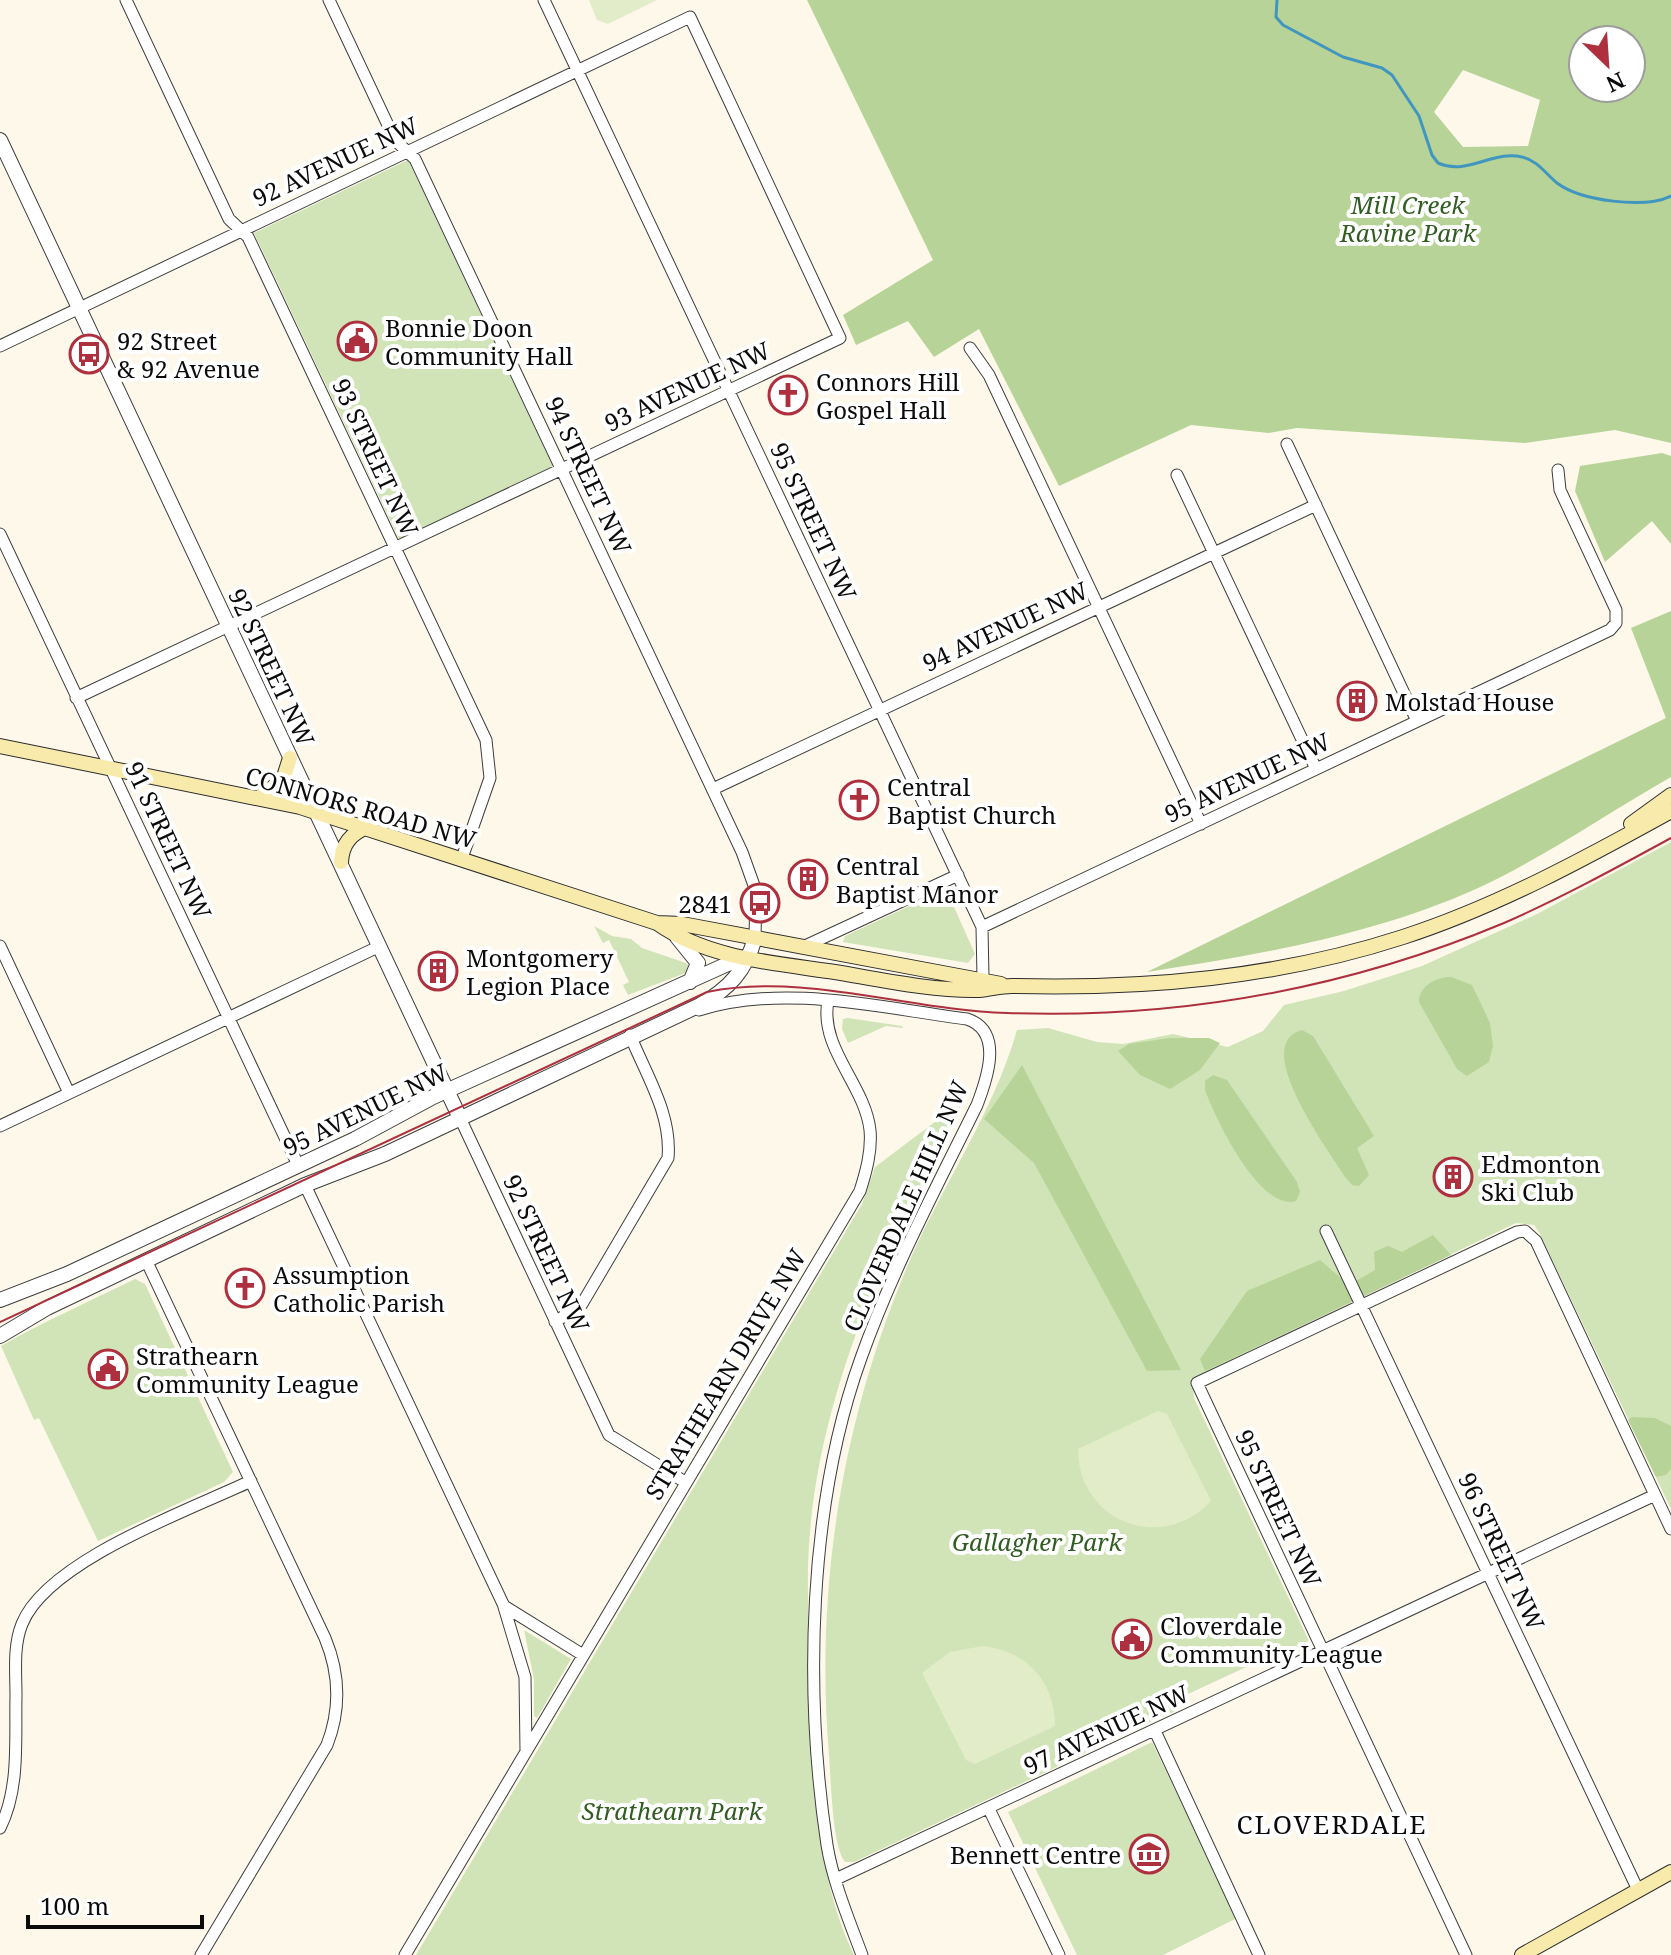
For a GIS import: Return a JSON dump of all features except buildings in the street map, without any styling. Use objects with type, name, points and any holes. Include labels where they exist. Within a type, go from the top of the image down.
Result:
[{"type":"main road","name":"CONNORS ROAD NW","points":[[0,746],[260,797],[317,812],[657,923],[682,924],[983,978],[1006,985]]},
{"type":"main road","points":[[260,797],[279,786],[287,773],[290,758]]},
{"type":"main road","name":"CONNORS ROAD NW","points":[[1598,848],[1671,795]]},
{"type":"main road","name":"CONNORS ROAD NW","points":[[657,923],[677,937],[749,958],[933,986],[981,990],[1006,985],[1142,986],[1236,976],[1303,963],[1438,924],[1530,884],[1671,811]]},
{"type":"main road","points":[[341,862],[343,848],[350,837],[368,827]]},
{"type":"main road","points":[[1522,1955],[1671,1872]]},
{"type":"street","name":"93 STREET NW","points":[[126,0],[229,219],[248,237],[489,749],[488,787],[462,858]]},
{"type":"street","name":"94 STREET NW","points":[[329,0],[395,140],[415,159],[713,789],[751,874],[757,913],[755,938]]},
{"type":"street","name":"95 STREET NW","points":[[544,0],[982,927],[983,978]]},
{"type":"street","name":"92 AVENUE NW","points":[[0,346],[690,17],[840,338]]},
{"type":"street","name":"92 STREET NW","points":[[0,140],[609,1435],[685,1482]]},
{"type":"street","name":"93 AVENUE NW","points":[[76,698],[840,338]]},
{"type":"street","points":[[970,348],[989,375],[1201,824]]},
{"type":"street","points":[[1287,444],[1417,721]]},
{"type":"street","name":"95 AVENUE NW","points":[[982,927],[1610,630],[1616,623],[1616,610],[1560,490],[1558,470]]},
{"type":"street","points":[[1177,475],[1316,769]]},
{"type":"street","name":"94 AVENUE NW","points":[[713,789],[1316,505]]},
{"type":"street","name":"91 STREET NW","points":[[0,534],[298,1165]]},
{"type":"street","points":[[803,947],[958,875]]},
{"type":"street","points":[[677,937],[698,963],[689,982]]},
{"type":"street","name":"95 AVENUE NW","points":[[0,1336],[47,1308],[146,1260],[305,1185],[385,1154],[719,993],[737,977],[749,958],[755,938]]},
{"type":"street","points":[[0,946],[69,1093]]},
{"type":"street","points":[[0,1126],[380,946]]},
{"type":"street","name":"95 AVENUE NW","points":[[0,1300],[67,1274],[448,1092],[689,982],[749,958]]},
{"type":"street","name":"95 AVENUE NW","points":[[668,1018],[753,998],[828,1001],[967,1019],[981,1026]]},
{"type":"street","name":"STRATHEARN DRIVE NW","points":[[405,1955],[852,1205],[866,1174],[870,1128],[828,1025],[828,1001]]},
{"type":"street","name":"CLOVERDALE HILL NW","points":[[836,1879],[828,1848],[817,1743],[818,1581],[826,1508],[844,1418],[860,1360],[895,1271],[986,1081],[989,1043],[981,1026]]},
{"type":"street","points":[[555,1322],[582,1304],[668,1158],[670,1137],[665,1116],[630,1035]]},
{"type":"street","points":[[305,1185],[504,1606],[525,1677],[526,1751]]},
{"type":"street","name":"96 STREET NW","points":[[1326,1231],[1638,1890]]},
{"type":"street","points":[[1361,1305],[1517,1232],[1529,1232],[1671,1529]]},
{"type":"street","points":[[146,1260],[334,1661],[337,1710],[327,1745],[201,1955]]},
{"type":"street","name":"95 STREET NW","points":[[1361,1305],[1197,1383],[1466,1955]]},
{"type":"street","points":[[0,1828],[12,1797],[17,1641],[32,1604],[57,1578],[93,1556],[251,1481]]},
{"type":"street","name":"97 AVENUE NW","points":[[836,1879],[1655,1495]]},
{"type":"street","points":[[504,1606],[583,1655]]},
{"type":"street","points":[[1155,1731],[1259,1955]]},
{"type":"street","points":[[989,1809],[1059,1955]]},
{"type":"street","points":[[836,1879],[862,1955]]},
{"type":"green space","points":[[589,0],[657,0],[608,24],[597,20]]},
{"type":"green space","name":"Mill Creek Ravine Park","points":[[807,0],[1671,0],[1671,443],[1615,430],[1525,443],[1297,428],[1269,433],[1191,425],[1059,486],[979,329],[934,357],[908,321],[856,345],[843,315],[933,260]],"holes":[[[1463,70],[1540,100],[1528,146],[1463,147],[1434,112]]]},
{"type":"green space","points":[[408,160],[553,466],[399,539],[254,233]]},
{"type":"green space","points":[[1662,453],[1671,456],[1671,544],[1652,521],[1605,562],[1575,491],[1580,466]]},
{"type":"green space","points":[[1671,611],[1671,777],[1526,863],[1437,905],[1314,941],[1147,972],[1666,718],[1631,628]]},
{"type":"green space","name":"Gallagher Park","points":[[1671,842],[1671,1509],[1540,1234],[1534,1225],[1516,1223],[1193,1379],[1194,1398],[1308,1639],[1307,1649],[1297,1652],[1289,1647],[1173,1701],[1178,1710],[1139,1727],[1128,1722],[1088,1741],[1089,1748],[1084,1754],[854,1862],[845,1862],[837,1842],[832,1795],[826,1630],[838,1506],[850,1445],[884,1325],[907,1267],[981,1121],[1017,1030],[1048,1028],[1097,1042],[1123,1044],[1173,1034],[1228,1047],[1263,1031],[1284,1005],[1344,991],[1422,966],[1537,914]]},
{"type":"green space","points":[[946,889],[975,954],[968,963],[843,942],[845,936]]},
{"type":"green space","points":[[594,926],[612,936],[631,939],[642,948],[686,963],[690,967],[688,972],[628,995],[623,985],[629,982],[609,940],[603,943]]},
{"type":"green space","points":[[1451,977],[1472,985],[1490,1023],[1493,1046],[1489,1062],[1467,1076],[1457,1069],[1419,1002],[1422,991],[1429,984]]},
{"type":"green space","points":[[843,1019],[903,1028],[886,1026],[848,1043],[842,1029]]},
{"type":"green space","points":[[1302,1030],[1313,1036],[1374,1136],[1357,1148],[1369,1175],[1359,1186],[1352,1185],[1345,1177],[1325,1147],[1288,1077],[1284,1056],[1288,1039]]},
{"type":"green space","points":[[1169,1038],[1209,1038],[1220,1043],[1200,1070],[1170,1089],[1140,1075],[1118,1051],[1129,1044]]},
{"type":"green space","points":[[1022,1065],[1181,1370],[1147,1371],[1034,1163],[984,1119]]},
{"type":"green space","points":[[1213,1075],[1227,1080],[1297,1182],[1300,1192],[1296,1201],[1282,1201],[1268,1192],[1241,1160],[1218,1121],[1205,1090],[1205,1081]]},
{"type":"green space","name":"Strathearn Park","points":[[964,1100],[909,1210],[859,1325],[839,1384],[813,1505],[808,1586],[818,1809],[833,1898],[854,1955],[416,1955],[862,1204],[875,1167]]},
{"type":"green space","points":[[1433,1235],[1451,1255],[1205,1371],[1200,1359],[1247,1291],[1320,1260],[1349,1285],[1375,1270],[1374,1252],[1388,1246],[1402,1252]]},
{"type":"green space","points":[[135,1279],[145,1284],[233,1472],[224,1482],[98,1541],[39,1418],[34,1420],[1,1346]]},
{"type":"green space","points":[[1158,1411],[1167,1414],[1211,1501],[1191,1517],[1170,1526],[1147,1527],[1126,1522],[1107,1512],[1092,1495],[1082,1474],[1078,1449]]},
{"type":"green space","points":[[1632,1417],[1655,1418],[1671,1426],[1671,1469],[1666,1475],[1656,1477],[1628,1420]]},
{"type":"green space","points":[[524,1630],[571,1659],[537,1718],[534,1716],[534,1679]]},
{"type":"green space","points":[[983,1646],[1013,1654],[1036,1671],[1050,1696],[1055,1726],[975,1764],[966,1760],[922,1673],[950,1652]]},
{"type":"green space","name":"Bennett Centre","points":[[1152,1742],[1237,1918],[1163,1955],[1077,1955],[1008,1812]]},
{"type":"waterway","points":[[1277,0],[1276,17],[1283,25],[1343,57],[1382,68],[1392,75],[1419,116],[1432,155],[1438,163],[1460,167],[1500,157],[1522,157],[1537,164],[1557,183],[1596,198],[1645,202],[1671,196]]},
{"type":"tram line","points":[[0,1322],[707,992],[781,986],[1007,1013],[1071,1014],[1198,1005],[1322,982],[1444,946],[1504,923],[1671,838]]},
{"type":"place","name":"Bonnie Doon Community Hall","points":[[357,341]]},
{"type":"place","name":"92 Street & 92 Avenue","points":[[89,354]]},
{"type":"place","name":"Connors Hill Gospel Hall","points":[[788,395]]},
{"type":"place","name":"Molstad House","points":[[1357,701]]},
{"type":"place","name":"Central Baptist Church","points":[[859,800]]},
{"type":"place","name":"Central Baptist Manor","points":[[808,879]]},
{"type":"place","name":"2841","points":[[760,903]]},
{"type":"place","name":"Montgomery Legion Place","points":[[438,971]]},
{"type":"place","name":"Edmonton Ski Club","points":[[1453,1177]]},
{"type":"place","name":"Assumption Catholic Parish","points":[[245,1288]]},
{"type":"place","name":"Strathearn Community League","points":[[108,1369]]},
{"type":"place","name":"Cloverdale Community League","points":[[1132,1639]]},
{"type":"place","name":"Bennett Centre","points":[[1149,1854]]},
{"type":"district","name":"CLOVERDALE","points":[[1332,1824]]}]
